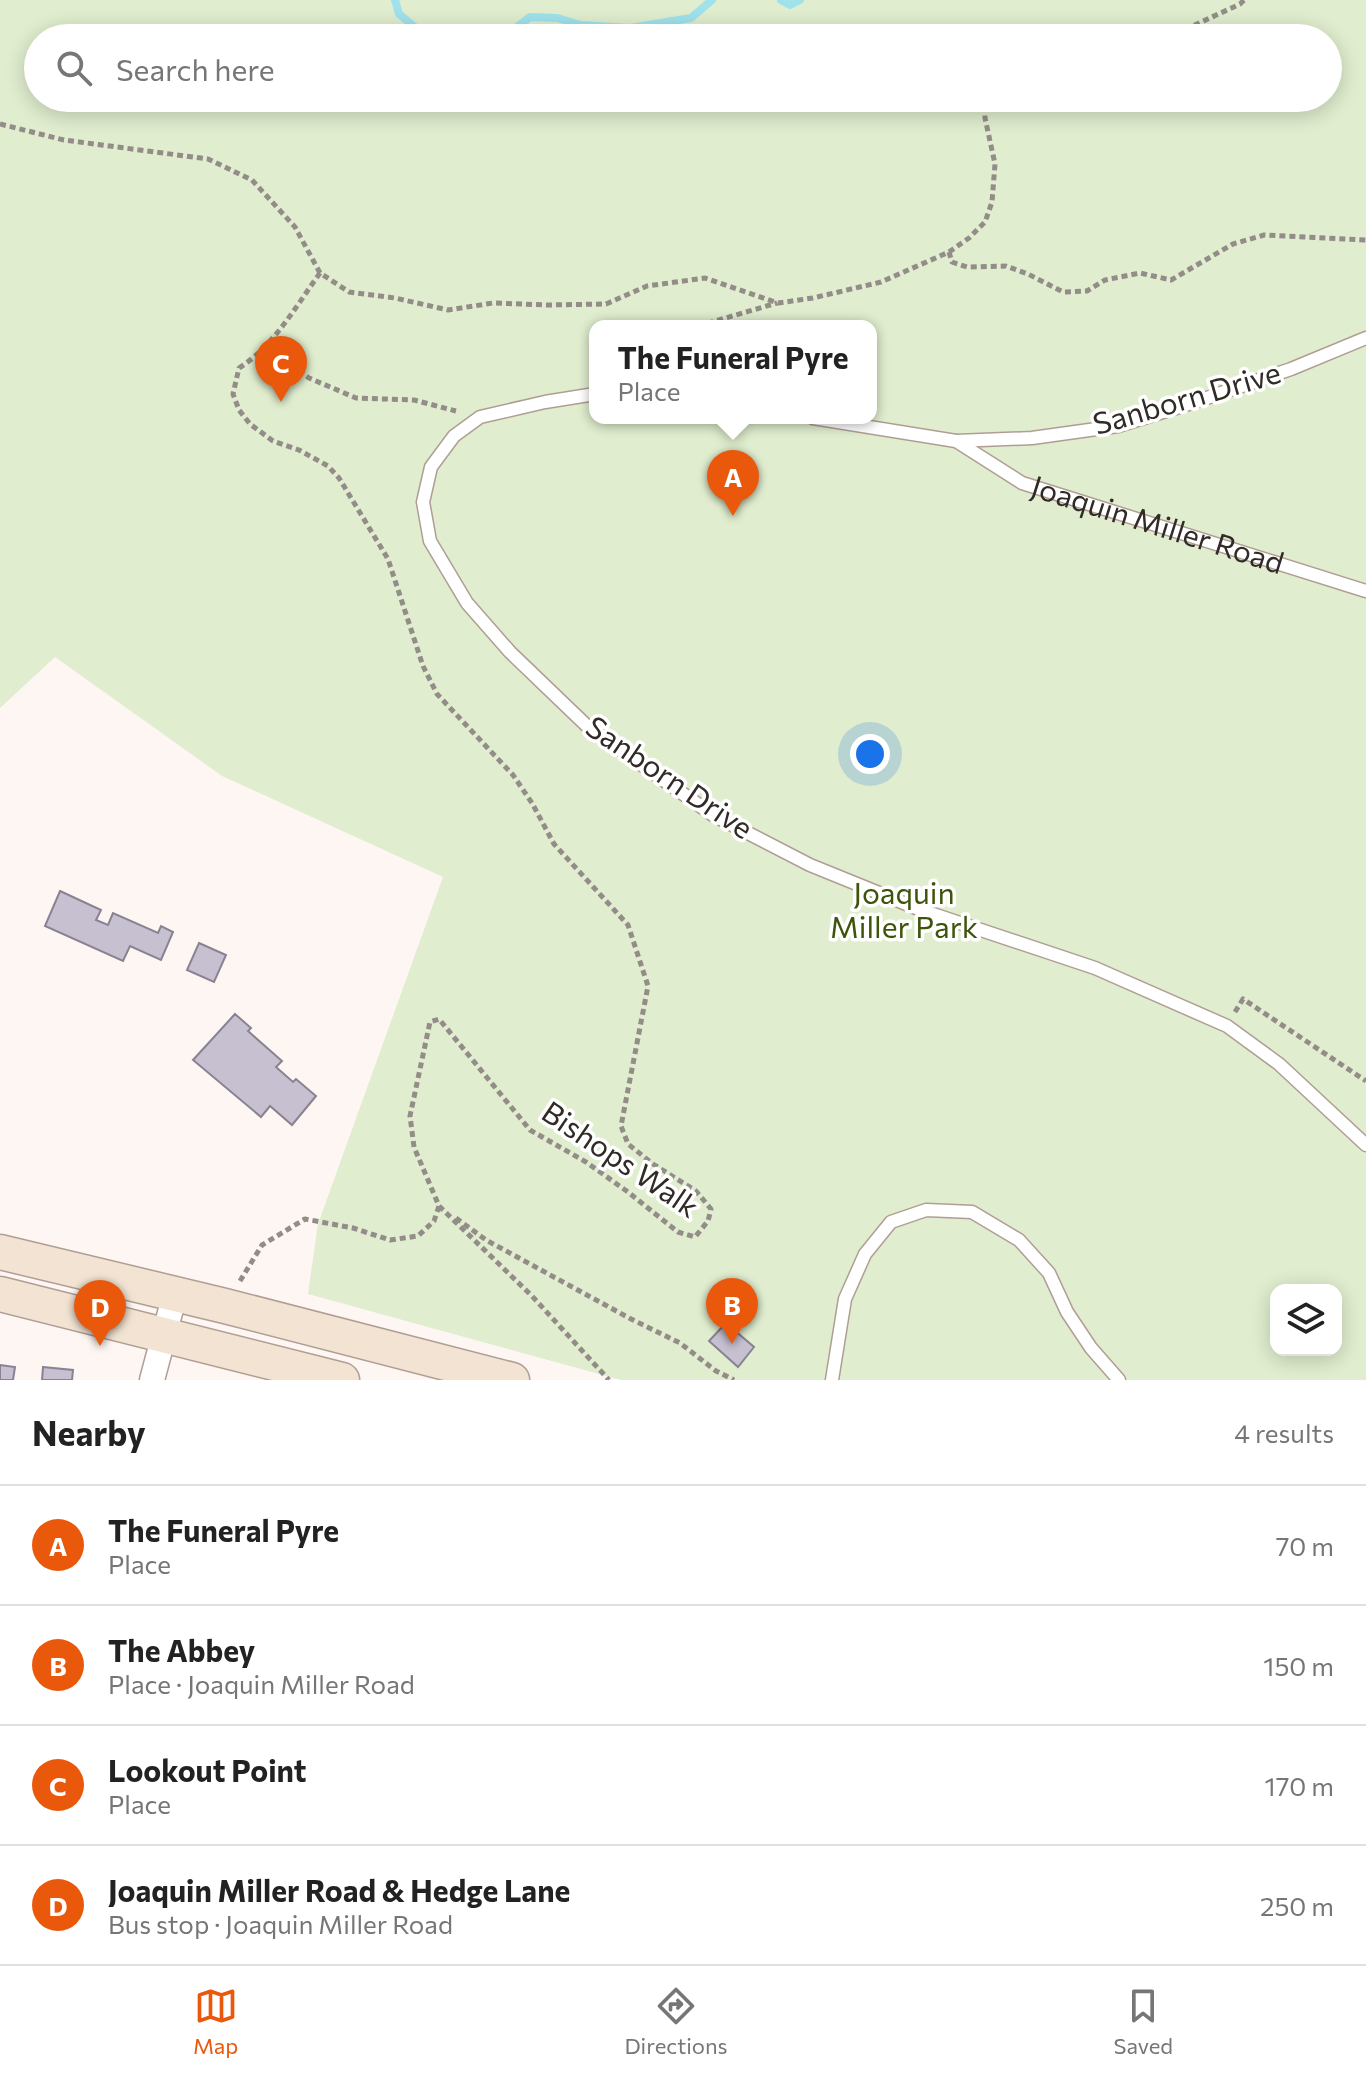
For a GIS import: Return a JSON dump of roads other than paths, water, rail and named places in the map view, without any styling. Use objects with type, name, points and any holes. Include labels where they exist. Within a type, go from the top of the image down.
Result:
[{"type":"main road","points":[[0,1252],[512,1380]]},
{"type":"main road","points":[[0,1294],[342,1380]]},
{"type":"street","points":[[152,1380],[175,1294]]},
{"type":"lane","name":"Sanborn Drive","points":[[850,424],[956,441],[1032,438],[1118,426],[1291,369],[1366,338]]},
{"type":"lane","name":"Sanborn Drive","points":[[589,395],[480,417],[454,436],[431,467],[423,502],[430,541],[467,603],[510,652],[587,726],[713,815],[810,865],[921,910],[1095,968],[1227,1026],[1279,1064],[1366,1145]]},
{"type":"lane","name":"Joaquin Miller Road","points":[[956,441],[1022,483],[1366,591]]},
{"type":"lane","points":[[832,1380],[845,1299],[865,1254],[891,1222],[926,1210],[972,1212],[1019,1240],[1049,1273],[1067,1312],[1091,1348],[1119,1380]]},
{"type":"waterway","points":[[395,0],[399,14],[411,24]]},
{"type":"waterway","points":[[654,24],[691,18],[712,0]]},
{"type":"waterway","points":[[781,0],[790,5],[800,0]]},
{"type":"waterway","points":[[521,24],[530,17],[557,18],[578,24]]},
{"type":"place","name":"Lookout Point","points":[[281,402]]},
{"type":"place","name":"The Funeral Pyre","points":[[733,516]]},
{"type":"place","name":"The Abbey","points":[[732,1344]]},
{"type":"place","name":"Joaquin Miller Road & Hedge Lane","points":[[100,1346]]},
{"type":"park label","name":"Joaquin Miller Park","points":[[904,911]]}]
